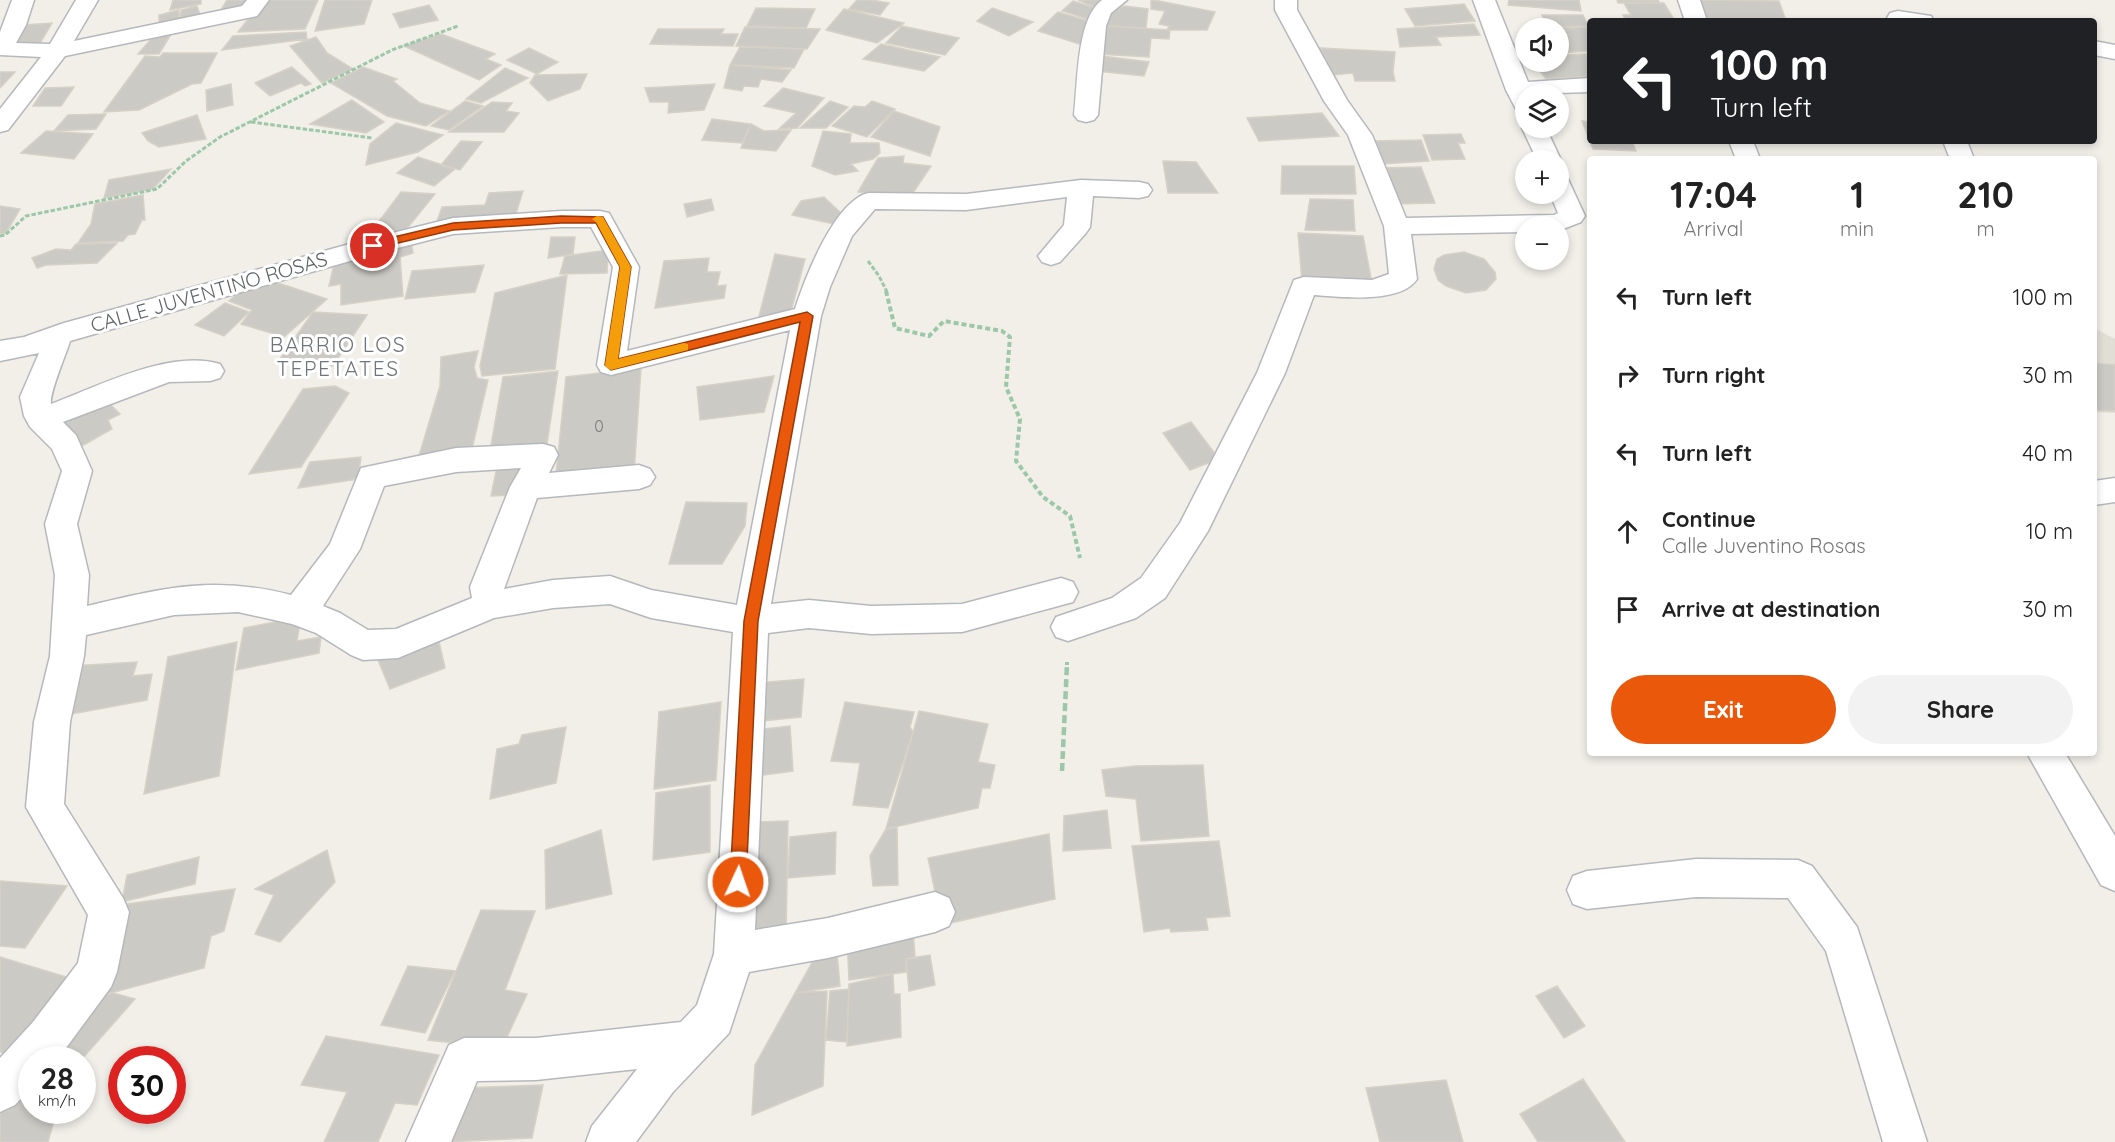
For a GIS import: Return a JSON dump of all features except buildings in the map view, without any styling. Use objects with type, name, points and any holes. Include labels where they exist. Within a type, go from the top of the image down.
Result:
[{"type":"street","points":[[0,2],[22,0],[15,24],[2,49],[57,51],[249,11],[258,0]]},
{"type":"street","points":[[0,125],[10,98],[57,51],[87,0]]},
{"type":"street","points":[[1068,627],[1124,608],[1153,588],[1192,531],[1271,373],[1304,286],[1374,289],[1403,279],[1397,226],[1360,135],[1336,101],[1286,10],[1286,0]]},
{"type":"street","points":[[1484,0],[1516,84]]},
{"type":"street","points":[[1689,0],[1695,18]]},
{"type":"street","points":[[1086,115],[1095,26],[1109,5]]},
{"type":"street","points":[[1895,13],[1912,18]]},
{"type":"street","points":[[2097,49],[2115,52]]},
{"type":"street","points":[[1569,90],[1587,87]]},
{"type":"street","points":[[1051,255],[1077,227],[1081,188]]},
{"type":"street","points":[[608,1142],[658,1077],[714,1018],[734,954],[751,621],[807,316],[816,287],[840,233],[868,201],[966,202],[1081,188],[1138,190]]},
{"type":"street","points":[[1397,226],[1557,223],[1572,216],[1567,204]]},
{"type":"street","name":"CALLE JUVENTINO ROSAS","points":[[0,351],[28,346],[58,335],[373,246],[453,226],[561,219],[600,219],[626,267],[611,365],[807,316]]},
{"type":"street","points":[[0,1090],[48,1037],[96,972],[109,912],[45,807],[52,722],[67,656],[72,575],[61,524],[77,471],[65,443],[41,419],[35,397],[50,363],[58,335]]},
{"type":"street","points":[[41,419],[166,372],[210,371]]},
{"type":"street","points":[[297,611],[310,597],[344,549],[372,476],[456,460],[543,455],[526,487],[487,586],[490,605]]},
{"type":"street","points":[[526,487],[639,477]]},
{"type":"street","points":[[2097,493],[2115,490]]},
{"type":"street","points":[[69,625],[193,600],[238,598],[297,611],[328,623],[363,645],[398,643],[490,605],[553,594],[610,590],[651,604],[751,621],[809,614],[871,620],[962,618],[1061,592]]},
{"type":"street","points":[[2047,756],[2115,872]]},
{"type":"street","points":[[1587,890],[1696,878],[1798,879],[1843,941],[1905,1142]]},
{"type":"street","points":[[734,954],[828,938],[935,912]]},
{"type":"street","points":[[428,1142],[464,1060],[536,1059],[691,1042]]},
{"type":"path","points":[[0,236],[5,235],[26,216],[157,189],[186,161],[220,137],[392,50],[458,26]]},
{"type":"path","points":[[251,122],[372,138]]},
{"type":"path","points":[[840,233],[879,272],[891,304],[895,328],[929,336],[944,321],[1002,331],[1010,336],[1006,387],[1020,419],[1016,460]]},
{"type":"shaded area","points":[[2097,330],[2115,339],[2115,413],[2097,412]]},
{"type":"slow traffic","points":[[597,219],[600,219],[626,267],[611,365],[684,347]]},
{"type":"district","name":"BARRIO LOS TEPETATES","points":[[338,357]]},
{"type":"route","points":[[373,246],[453,226],[561,219],[600,219],[626,267],[611,365],[807,316],[751,621],[738,882]]}]
